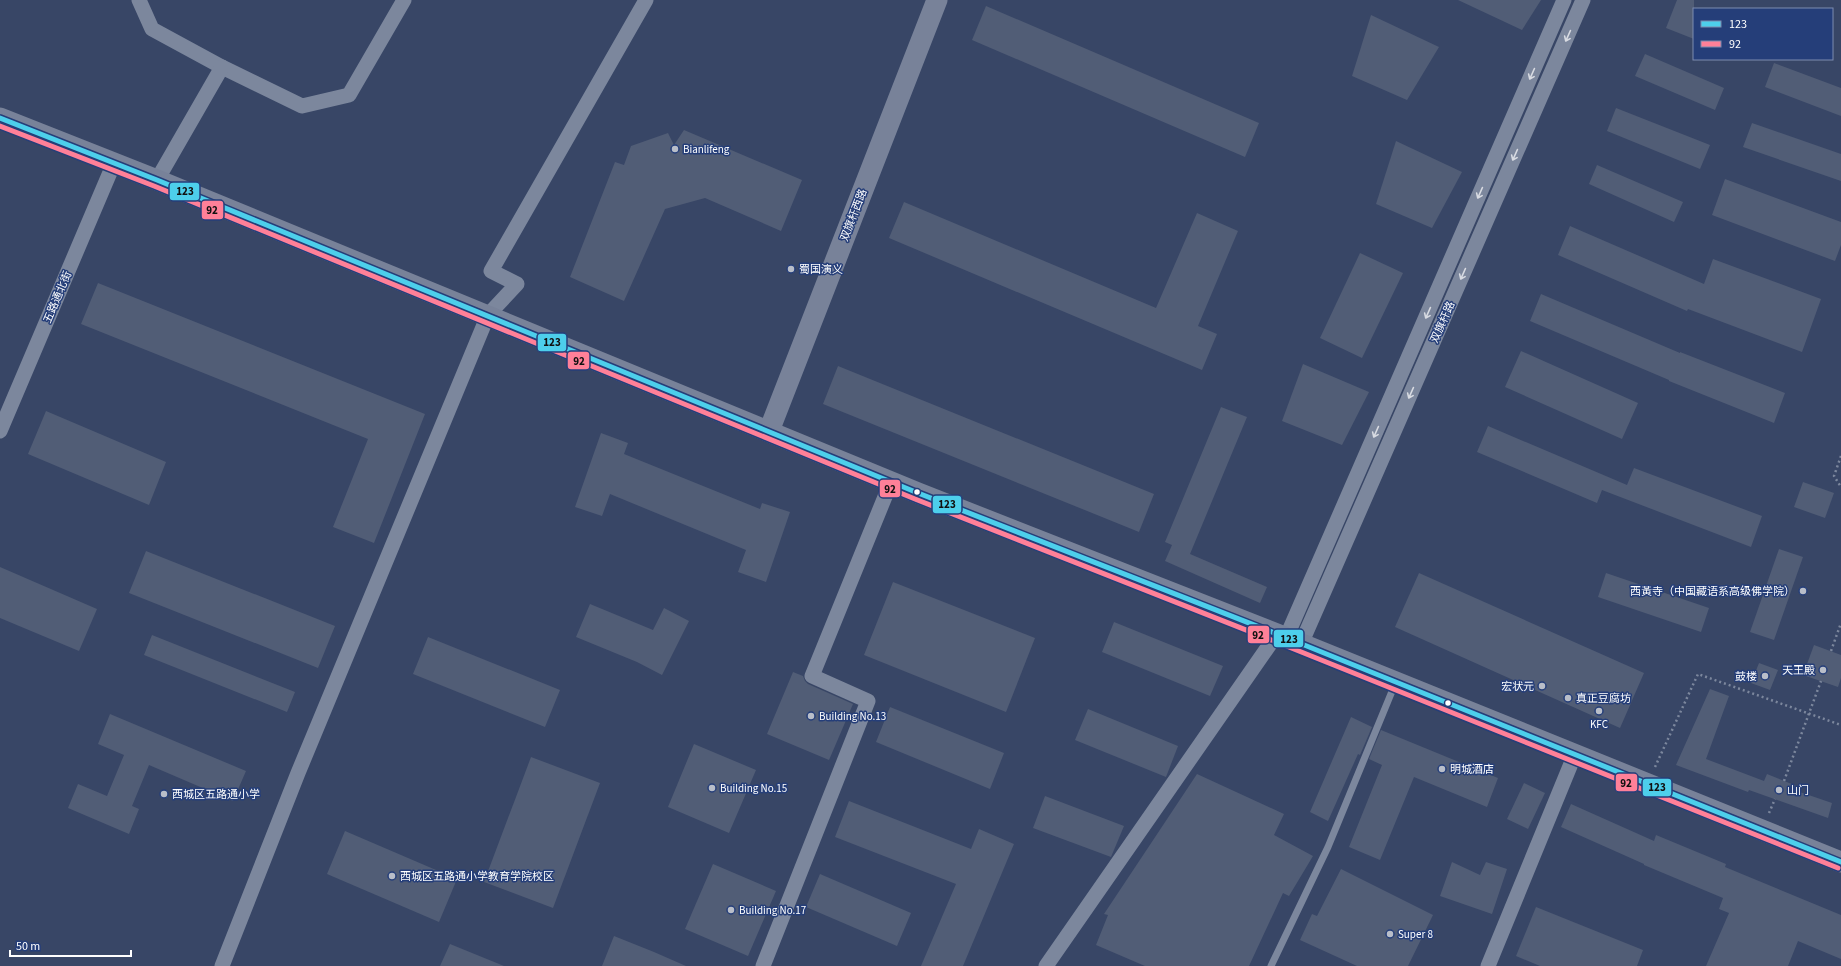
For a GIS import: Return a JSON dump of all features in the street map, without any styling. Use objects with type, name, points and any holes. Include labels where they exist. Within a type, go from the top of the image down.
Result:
[{"type":"street","points":[[138,0],[152,30],[222,67],[302,106],[349,95],[404,0]]},
{"type":"street","points":[[222,966],[298,773],[488,315],[517,284],[491,271],[646,0]]},
{"type":"street","name":"双旗杆西路","points":[[769,431],[937,0]]},
{"type":"street","points":[[1046,966],[1288,638],[1564,0]]},
{"type":"street","name":"双旗杆路","points":[[1288,638],[1583,0]]},
{"type":"street","points":[[157,180],[222,67]]},
{"type":"street","points":[[0,118],[157,180],[488,315],[891,482],[1288,638],[1841,862]]},
{"type":"street","name":"五路通北街","points":[[0,431],[114,163]]},
{"type":"street","points":[[763,966],[868,701],[812,676],[891,482]]},
{"type":"street","points":[[1488,966],[1575,754]]},
{"type":"lane","points":[[1271,966],[1328,847],[1396,682]]},
{"type":"path","points":[[1841,456],[1834,476],[1841,487]]},
{"type":"path","points":[[1831,651],[1841,623]]},
{"type":"path","points":[[1647,784],[1698,674],[1841,725]]},
{"type":"path","points":[[1784,781],[1821,681]]},
{"type":"building","points":[[1458,0],[1541,0],[1522,30]]},
{"type":"building","points":[[1677,0],[1694,0],[1693,39],[1666,28]]},
{"type":"building","points":[[986,6],[1259,123],[1245,157],[972,40]]},
{"type":"building","points":[[1371,15],[1439,47],[1407,100],[1352,76]]},
{"type":"building","points":[[1645,54],[1724,88],[1715,110],[1635,76]]},
{"type":"building","points":[[1774,63],[1841,88],[1841,116],[1765,87]]},
{"type":"building","points":[[1616,108],[1710,145],[1700,169],[1607,131]]},
{"type":"building","points":[[1752,123],[1841,154],[1841,181],[1743,147]]},
{"type":"building","points":[[684,130],[802,180],[781,231],[705,198],[665,209],[624,301],[570,277],[615,162],[624,165],[631,146],[668,133],[674,145]]},
{"type":"building","points":[[1396,141],[1462,172],[1432,228],[1376,204]]},
{"type":"building","points":[[1597,165],[1683,202],[1674,222],[1589,184]]},
{"type":"building","points":[[1725,179],[1841,222],[1841,245],[1835,261],[1712,215]]},
{"type":"building","points":[[904,202],[1156,308],[1197,213],[1238,231],[1198,326],[1217,334],[1202,370],[889,238]]},
{"type":"building","points":[[1570,226],[1704,284],[1713,259],[1821,299],[1802,352],[1688,309],[1687,311],[1558,255]]},
{"type":"building","points":[[1360,253],[1403,273],[1362,358],[1320,338]]},
{"type":"building","points":[[98,283],[425,414],[374,543],[333,527],[368,439],[81,324]]},
{"type":"building","points":[[1541,294],[1680,353],[1785,393],[1774,423],[1669,381],[1530,321]]},
{"type":"building","points":[[1521,351],[1638,403],[1622,439],[1505,387]]},
{"type":"building","points":[[1303,364],[1369,392],[1342,445],[1282,421]]},
{"type":"building","points":[[838,366],[1154,494],[1139,532],[823,404]]},
{"type":"building","points":[[1221,407],[1247,417],[1190,554],[1267,587],[1260,603],[1165,561],[1172,545],[1165,542]]},
{"type":"building","points":[[46,411],[166,462],[149,505],[28,454]]},
{"type":"building","points":[[1488,426],[1627,485],[1634,468],[1762,516],[1751,547],[1602,490],[1597,503],[1477,452]]},
{"type":"building","points":[[601,433],[628,443],[624,454],[760,509],[762,503],[790,512],[766,582],[738,572],[746,550],[610,494],[602,516],[575,507]]},
{"type":"building","points":[[1803,482],[1834,493],[1825,518],[1794,507]]},
{"type":"building","points":[[1779,549],[1803,557],[1774,640],[1750,632]]},
{"type":"building","points":[[146,551],[335,626],[318,668],[129,593]]},
{"type":"building","points":[[0,567],[97,609],[79,651],[0,618]]},
{"type":"building","points":[[1419,573],[1644,673],[1620,728],[1395,627]]},
{"type":"building","points":[[1606,573],[1709,608],[1701,632],[1598,597]]},
{"type":"building","points":[[893,582],[1035,638],[1006,712],[864,655]]},
{"type":"building","points":[[590,604],[653,630],[664,608],[689,621],[662,675],[637,662],[576,637]]},
{"type":"building","points":[[1114,622],[1223,666],[1210,696],[1102,652]]},
{"type":"building","points":[[152,635],[295,692],[287,712],[144,655]]},
{"type":"building","points":[[428,637],[560,690],[545,727],[413,674]]},
{"type":"building","name":"天王殿","points":[[1814,645],[1841,655],[1841,678],[1838,687],[1803,675]]},
{"type":"building","name":"鼓楼","points":[[1759,663],[1778,670],[1770,690],[1751,683]]},
{"type":"building","name":"Building No.13","points":[[793,672],[803,676],[808,684],[853,704],[829,760],[767,734]]},
{"type":"building","points":[[1710,689],[1729,696],[1706,759],[1764,781],[1767,774],[1799,787],[1797,791],[1832,803],[1828,818],[1749,790],[1748,792],[1676,765]]},
{"type":"building","points":[[890,707],[1004,753],[990,789],[876,742]]},
{"type":"building","points":[[1088,709],[1178,746],[1166,777],[1075,740]]},
{"type":"building","points":[[110,714],[246,771],[233,801],[149,765],[132,806],[139,809],[129,834],[68,808],[78,784],[107,796],[124,755],[98,744]]},
{"type":"building","points":[[1351,717],[1372,727],[1360,755],[1358,754],[1328,821],[1310,812]]},
{"type":"building","points":[[1381,730],[1498,778],[1487,807],[1414,777],[1380,860],[1349,847],[1382,765],[1369,759]]},
{"type":"building","name":"Building No.15","points":[[694,744],[756,770],[729,833],[668,807]]},
{"type":"building","points":[[531,757],[600,783],[553,908],[484,882]]},
{"type":"building","points":[[1197,774],[1284,814],[1274,835],[1313,856],[1289,896],[1283,893],[1249,966],[1145,966],[1096,945],[1108,915],[1104,914]]},
{"type":"building","points":[[1524,783],[1545,793],[1528,829],[1507,819]]},
{"type":"building","points":[[1045,796],[1124,826],[1111,857],[1033,828]]},
{"type":"building","points":[[849,801],[971,849],[979,829],[1014,844],[963,966],[921,966],[956,884],[835,837]]},
{"type":"building","points":[[1571,804],[1654,841],[1656,835],[1726,864],[1725,867],[1841,915],[1841,959],[1798,941],[1788,966],[1706,966],[1729,913],[1719,909],[1723,898],[1644,865],[1561,827]]},
{"type":"building","name":"西城区五路通小学教育学院校区","points":[[345,831],[457,879],[439,922],[327,874]]},
{"type":"building","points":[[1452,862],[1480,875],[1486,862],[1507,869],[1492,914],[1440,896]]},
{"type":"building","name":"Building No.17","points":[[713,864],[776,891],[748,956],[685,929]]},
{"type":"building","points":[[1341,869],[1433,915],[1408,966],[1357,966],[1300,940],[1312,914],[1317,916]]},
{"type":"building","points":[[820,874],[911,913],[897,946],[806,907]]},
{"type":"building","points":[[1536,907],[1643,950],[1637,966],[1540,966],[1516,956]]},
{"type":"building","points":[[614,936],[654,952],[686,966],[602,966]]},
{"type":"building","points":[[450,944],[504,966],[440,966]]},
{"type":"transit line","name":"123","points":[[0,118],[157,180],[918,493],[1277,634],[1841,862]]},
{"type":"transit line","name":"92","points":[[0,126],[154,186],[915,499],[1274,641],[1838,868]]},
{"type":"place","name":"Bianlifeng","points":[[675,149]]},
{"type":"place","name":"蜀国演义","points":[[791,269]]},
{"type":"place","name":"西黃寺（中国藏语系高级佛学院）","points":[[1803,591]]},
{"type":"place","name":"天王殿","points":[[1823,670]]},
{"type":"place","name":"鼓楼","points":[[1765,676]]},
{"type":"place","name":"宏状元","points":[[1542,686]]},
{"type":"place","name":"真正豆腐坊","points":[[1568,698]]},
{"type":"place","name":"KFC","points":[[1599,711]]},
{"type":"place","name":"Building No.13","points":[[811,716]]},
{"type":"place","name":"明城酒店","points":[[1442,769]]},
{"type":"place","name":"Building No.15","points":[[712,788]]},
{"type":"place","name":"山门","points":[[1779,790]]},
{"type":"place","name":"西城区五路通小学","points":[[164,794]]},
{"type":"place","name":"西城区五路通小学教育学院校区","points":[[392,876]]},
{"type":"place","name":"Building No.17","points":[[731,910]]},
{"type":"place","name":"Super 8","points":[[1390,934]]}]
